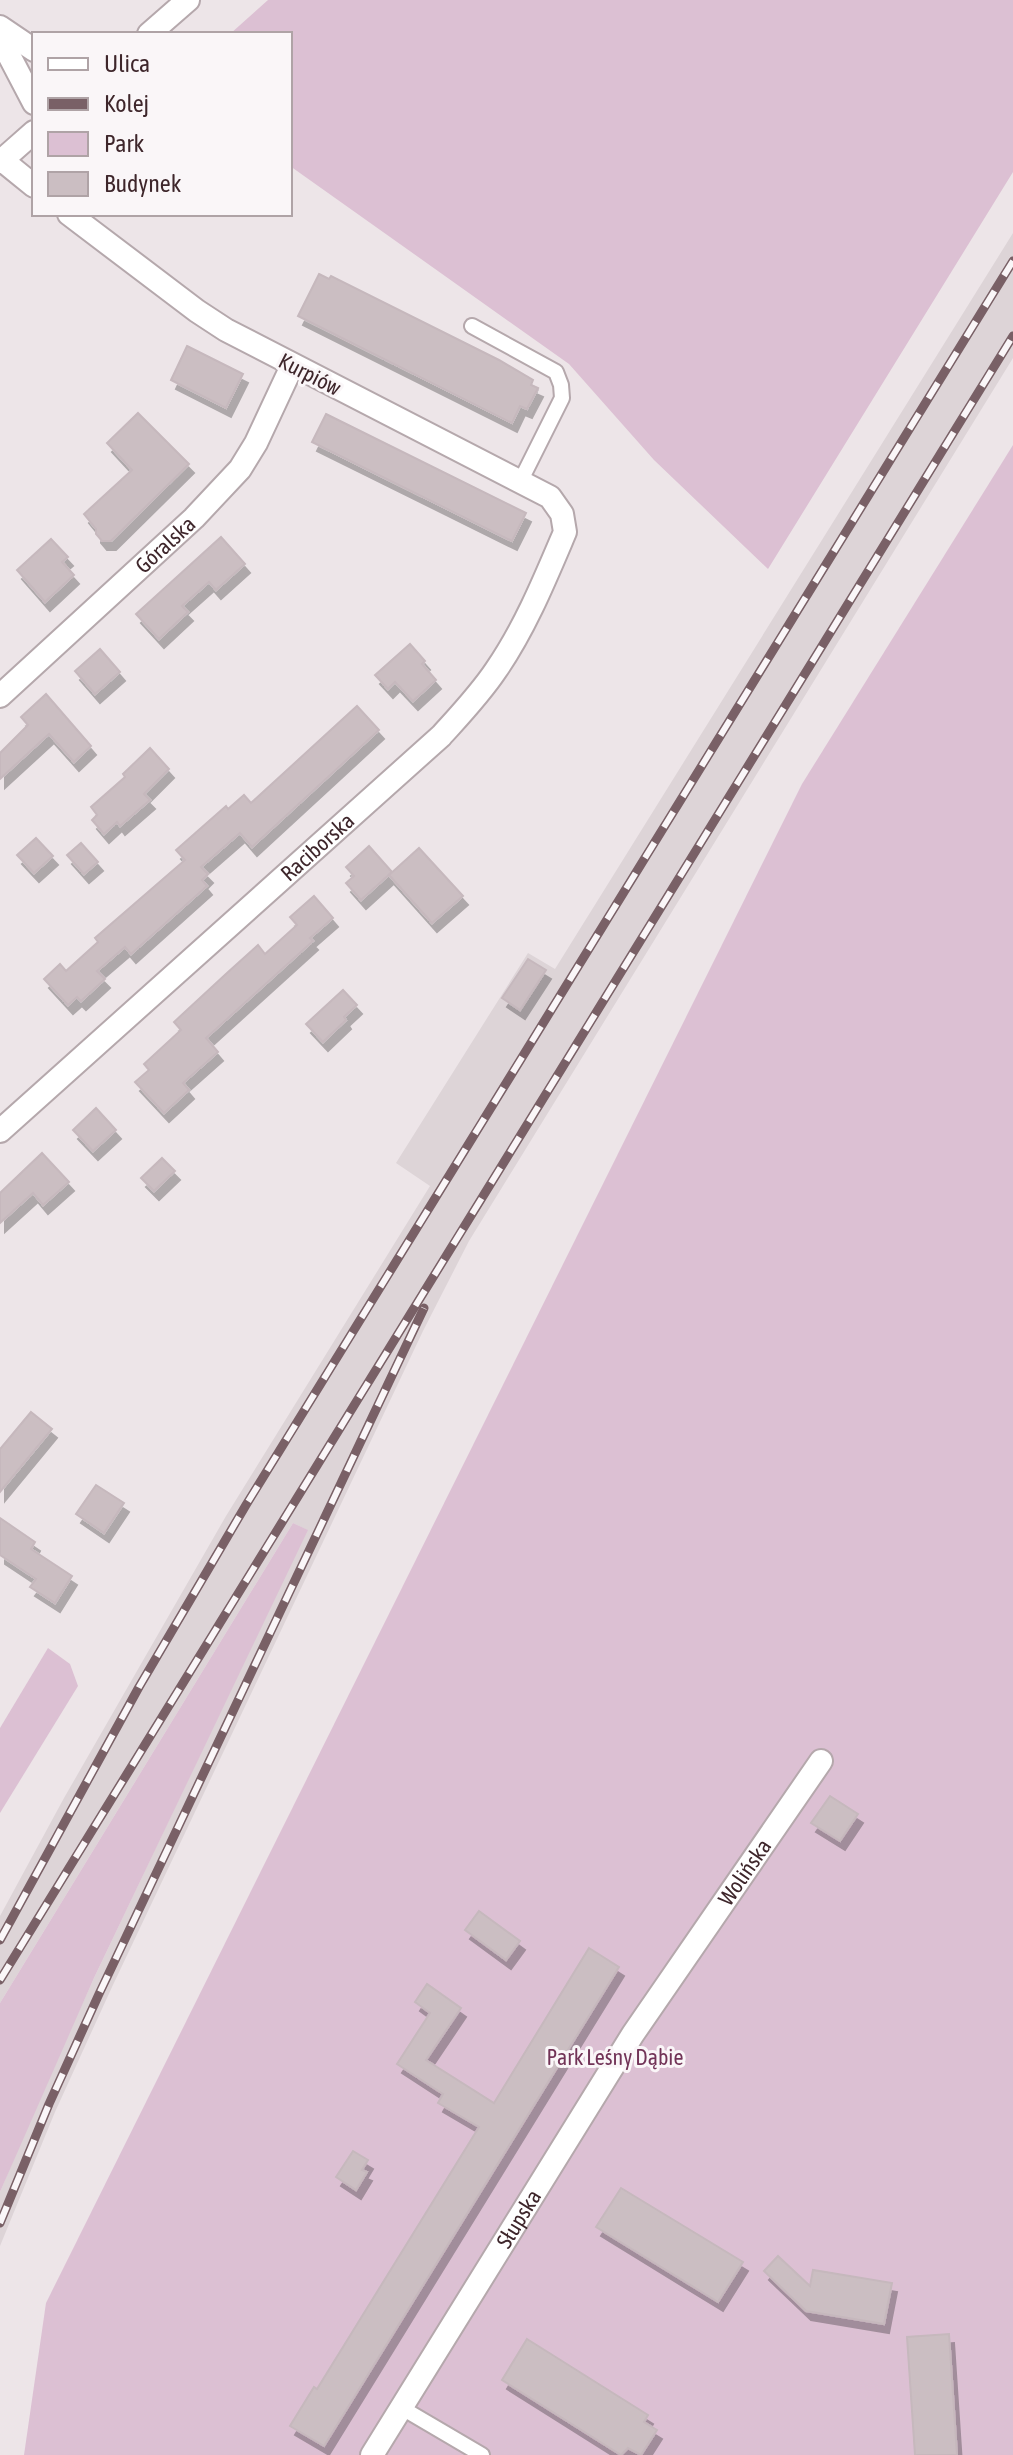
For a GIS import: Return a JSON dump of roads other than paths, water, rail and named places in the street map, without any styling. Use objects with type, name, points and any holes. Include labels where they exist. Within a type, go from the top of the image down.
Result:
[{"type":"street","points":[[151,32],[188,0]]},
{"type":"street","points":[[0,27],[32,49]]},
{"type":"street","points":[[0,38],[32,99]]},
{"type":"street","points":[[32,134],[1,161],[32,184]]},
{"type":"street","name":"Kurpiów","points":[[72,216],[197,311],[292,366],[521,480],[550,497],[562,514]]},
{"type":"street","name":"Góralska","points":[[0,696],[194,518],[240,469],[256,443],[292,366]]},
{"type":"street","name":"Raciborska","points":[[0,1131],[390,782],[471,703],[496,670],[535,599],[565,532],[562,514]]},
{"type":"street","name":"Wolińska","points":[[669,1983],[821,1761]]},
{"type":"street","name":"Słupska","points":[[372,2455],[633,2034],[669,1983]]},
{"type":"lane","points":[[472,326],[556,372],[561,385],[562,398],[521,480]]},
{"type":"lane","points":[[402,2408],[482,2455]]},
{"type":"railway","points":[[0,1940],[139,1687],[246,1505],[1013,261]]},
{"type":"railway","points":[[0,1980],[1013,336]]},
{"type":"railway","points":[[0,2223],[99,1994],[424,1308]]},
{"type":"park label","name":"Park Leśny Dąbie","points":[[615,2057]]}]
